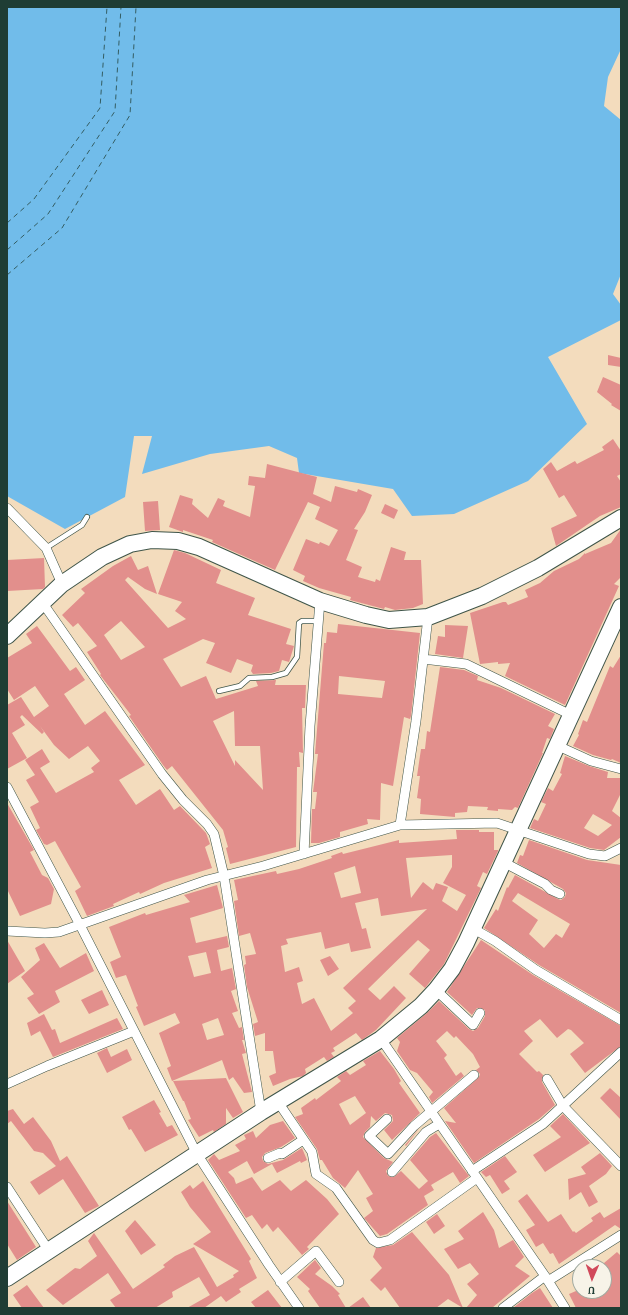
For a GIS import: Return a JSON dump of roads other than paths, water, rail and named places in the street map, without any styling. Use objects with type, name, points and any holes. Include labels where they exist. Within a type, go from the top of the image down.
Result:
[{"type":"highway","points":[[7,636],[62,584],[102,557],[123,547],[152,540],[165,540],[199,547],[320,601],[389,620],[428,617],[506,584],[567,551],[621,518]]},
{"type":"highway","points":[[7,1278],[261,1112],[381,1039],[421,1006],[436,990],[452,969],[472,928],[621,607]]},
{"type":"street","points":[[7,508],[46,548],[62,584]]},
{"type":"street","points":[[304,854],[310,726],[320,601]]},
{"type":"street","points":[[42,602],[162,774],[183,800],[207,824],[214,834],[224,876],[261,1112]]},
{"type":"street","points":[[400,825],[428,617]]},
{"type":"street","points":[[423,659],[466,664],[570,715]]},
{"type":"street","points":[[556,745],[591,761],[621,769]]},
{"type":"street","points":[[7,786],[197,1154],[280,1282],[299,1308]]},
{"type":"street","points":[[7,931],[45,933],[59,932],[145,900],[207,880],[304,854],[400,825],[497,823],[508,825],[518,831],[589,854],[604,856],[619,853]]},
{"type":"street","points":[[503,862],[545,884],[551,890],[560,894]]},
{"type":"street","points":[[472,928],[495,941],[536,970],[621,1020]]},
{"type":"street","points":[[436,990],[473,1025],[480,1014]]},
{"type":"street","points":[[7,1084],[47,1066],[134,1031]]},
{"type":"street","points":[[381,1039],[547,1278],[565,1308]]},
{"type":"street","points":[[278,1102],[312,1152],[316,1174],[336,1188],[373,1240],[378,1243],[390,1240],[475,1174],[543,1124],[621,1052]]},
{"type":"street","points":[[387,1119],[369,1136],[388,1154],[414,1126],[474,1075]]},
{"type":"street","points":[[547,1079],[563,1106],[621,1166]]},
{"type":"street","points":[[392,1172],[426,1132],[440,1124]]},
{"type":"street","points":[[268,1158],[280,1152],[282,1154],[303,1140]]},
{"type":"street","points":[[7,1187],[49,1251]]},
{"type":"street","points":[[503,1308],[547,1278],[621,1234]]},
{"type":"street","points":[[280,1282],[316,1251],[340,1282]]},
{"type":"lane","points":[[46,548],[82,525],[88,517]]},
{"type":"lane","points":[[219,691],[240,686],[249,678],[272,677],[286,673],[297,657],[299,623],[302,621],[318,621]]},
{"type":"water","points":[[7,7],[621,7],[621,49],[608,77],[604,106],[621,120],[621,274],[613,294],[621,305],[621,320],[548,357],[587,424],[528,481],[454,514],[412,516],[393,489],[299,473],[297,458],[269,446],[210,454],[142,474],[152,436],[134,436],[125,497],[65,529],[7,496]]}]
